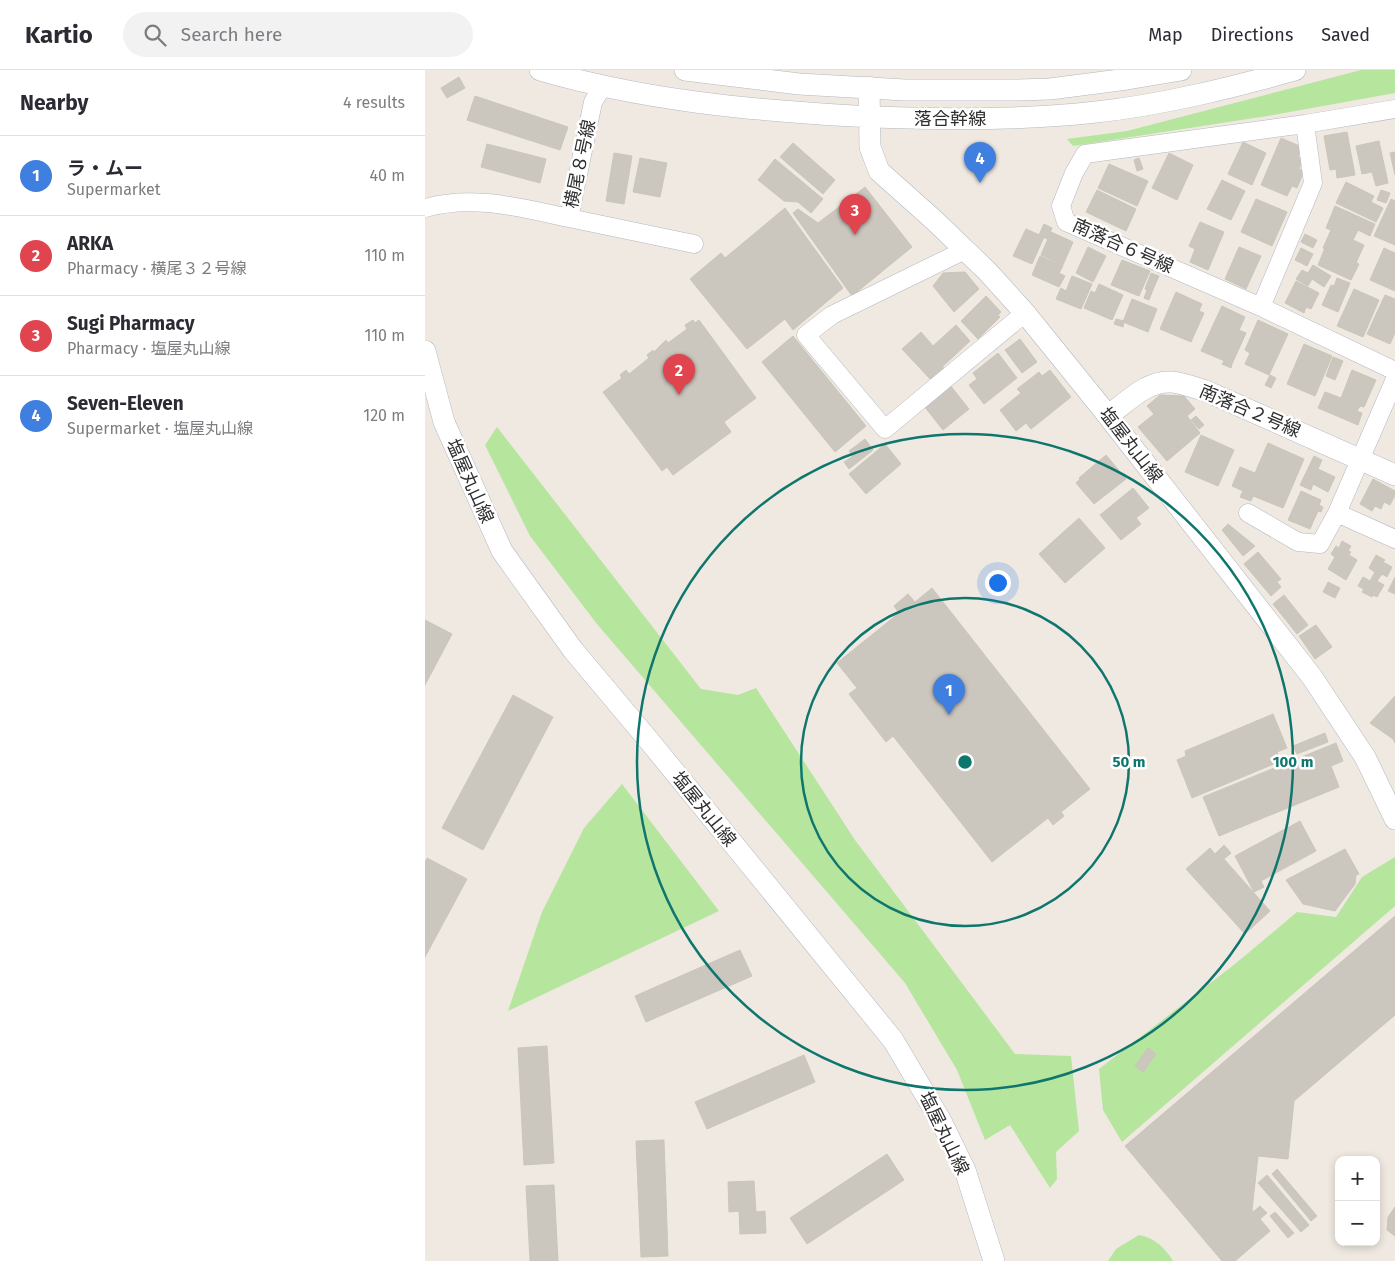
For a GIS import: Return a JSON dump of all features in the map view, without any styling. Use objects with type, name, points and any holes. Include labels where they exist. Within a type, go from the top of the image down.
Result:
[{"type":"street","points":[[540,70],[605,78]]},
{"type":"street","name":"落合幹線","points":[[685,70],[790,83],[912,90],[1050,89],[1181,70]]},
{"type":"street","name":"落合幹線","points":[[605,78],[718,105],[783,112],[905,119],[1012,118],[1097,112],[1198,94],[1295,70]]},
{"type":"street","name":"横尾８号線","points":[[425,208],[475,201],[569,218],[593,102],[605,78]]},
{"type":"street","name":"塩屋丸山線","points":[[869,87],[870,147],[879,171],[965,250],[1025,313],[1108,416],[1312,677],[1365,757],[1395,819]]},
{"type":"street","name":"南落合６号線","points":[[1395,109],[1305,124],[1085,154],[1074,173],[1061,206],[1066,222],[1261,307],[1395,371]]},
{"type":"street","points":[[1261,307],[1313,183],[1305,124]]},
{"type":"street","points":[[569,218],[694,244]]},
{"type":"street","points":[[965,250],[832,315],[807,335],[885,429],[1025,313]]},
{"type":"street","name":"塩屋丸山線","points":[[425,351],[445,422],[502,551],[573,650],[893,1040],[941,1120],[961,1162],[994,1261]]},
{"type":"street","points":[[1248,513],[1298,542],[1320,544],[1337,513],[1395,379]]},
{"type":"street","name":"南落合２号線","points":[[1108,416],[1150,385],[1172,382],[1206,391],[1395,475]]},
{"type":"street","points":[[1337,513],[1395,539]]},
{"type":"green space","points":[[1361,70],[1395,70],[1395,93],[1273,115],[1073,146],[1067,139],[1127,131]]},
{"type":"green space","points":[[497,427],[701,689],[738,695],[756,688],[855,840],[1015,1054],[1071,1056],[1079,1131],[1056,1152],[1057,1179],[1050,1188],[1010,1125],[985,1140],[957,1070],[905,983],[597,624],[530,536],[485,445]]},
{"type":"green space","points":[[622,784],[719,911],[508,1011],[542,912],[584,828]]},
{"type":"green space","points":[[1395,857],[1395,906],[1122,1142],[1103,1110],[1099,1069],[1235,964],[1297,912],[1336,917],[1362,877]]},
{"type":"green space","points":[[1139,1235],[1150,1238],[1159,1244],[1173,1261],[1108,1261],[1116,1249]]},
{"type":"building","points":[[459,77],[465,88],[447,98],[441,88]]},
{"type":"building","points":[[475,96],[568,127],[560,150],[467,120]]},
{"type":"building","points":[[1347,132],[1355,175],[1337,178],[1336,169],[1330,170],[1324,136]]},
{"type":"building","points":[[1281,138],[1302,147],[1298,157],[1303,159],[1299,169],[1304,171],[1297,188],[1292,186],[1287,196],[1261,185]]},
{"type":"building","points":[[1379,141],[1388,183],[1376,186],[1372,172],[1362,174],[1356,146]]},
{"type":"building","points":[[1243,142],[1266,153],[1252,185],[1228,174]]},
{"type":"building","points":[[793,143],[835,180],[823,194],[780,157]]},
{"type":"building","points":[[487,144],[546,159],[540,183],[481,167]]},
{"type":"building","points":[[1395,152],[1395,175],[1390,153]]},
{"type":"building","points":[[614,153],[632,156],[624,204],[606,201]]},
{"type":"building","points":[[1169,153],[1193,165],[1177,200],[1152,188]]},
{"type":"building","points":[[640,158],[667,163],[660,197],[633,192]]},
{"type":"building","points":[[1139,158],[1143,169],[1137,171],[1134,160]]},
{"type":"building","points":[[775,159],[823,199],[811,213],[798,202],[784,201],[758,180]]},
{"type":"building","points":[[1109,164],[1148,181],[1137,206],[1098,188]]},
{"type":"building","points":[[1222,180],[1245,191],[1231,220],[1207,209]]},
{"type":"building","points":[[1346,182],[1374,196],[1371,202],[1383,208],[1376,222],[1336,203]]},
{"type":"building","points":[[865,187],[912,247],[852,296],[793,213],[798,209],[818,223]]},
{"type":"building","points":[[1097,190],[1136,209],[1126,231],[1086,212]]},
{"type":"building","points":[[1381,190],[1390,193],[1386,203],[1377,200]]},
{"type":"building","points":[[1256,199],[1287,212],[1272,246],[1241,232]]},
{"type":"building","points":[[1391,199],[1395,201],[1395,245],[1374,236]]},
{"type":"building","points":[[1335,206],[1375,224],[1370,236],[1358,230],[1353,240],[1326,228]]},
{"type":"building","points":[[785,208],[843,288],[793,330],[785,319],[747,349],[690,279],[721,253],[725,258]]},
{"type":"building","points":[[1200,222],[1224,232],[1208,270],[1190,262],[1195,249],[1189,246]]},
{"type":"building","points":[[1044,224],[1052,228],[1047,239],[1039,235]]},
{"type":"building","points":[[1026,229],[1044,237],[1032,264],[1013,256]]},
{"type":"building","points":[[1331,230],[1364,245],[1356,263],[1323,248]]},
{"type":"building","points":[[1051,232],[1073,242],[1063,265],[1041,255]]},
{"type":"building","points":[[1305,234],[1317,240],[1313,248],[1301,242]]},
{"type":"building","points":[[1088,247],[1106,256],[1093,282],[1076,273]]},
{"type":"building","points":[[1239,247],[1261,256],[1246,289],[1225,279]]},
{"type":"building","points":[[1301,248],[1313,254],[1307,266],[1295,260]]},
{"type":"building","points":[[1325,248],[1359,264],[1351,280],[1318,265]]},
{"type":"building","points":[[1384,248],[1395,253],[1395,291],[1370,280]]},
{"type":"building","points":[[1040,256],[1063,266],[1059,273],[1065,276],[1059,287],[1032,275]]},
{"type":"building","points":[[1122,260],[1150,271],[1139,296],[1111,285]]},
{"type":"building","points":[[1313,265],[1331,276],[1324,287],[1312,279],[1308,286],[1296,279],[1302,270],[1308,273]]},
{"type":"building","points":[[965,272],[979,289],[954,312],[933,286],[943,273]]},
{"type":"building","points":[[1151,273],[1159,276],[1152,292],[1145,289]]},
{"type":"building","points":[[1072,276],[1092,284],[1081,309],[1056,299],[1061,288],[1066,291]]},
{"type":"building","points":[[1337,278],[1350,283],[1338,312],[1322,305],[1331,285],[1334,286]]},
{"type":"building","points":[[1296,281],[1319,293],[1311,309],[1306,307],[1304,313],[1285,303]]},
{"type":"building","points":[[1099,284],[1123,295],[1112,320],[1084,308],[1091,291],[1095,293]]},
{"type":"building","points":[[1354,289],[1379,300],[1363,337],[1337,326]]},
{"type":"building","points":[[1147,290],[1152,292],[1149,300],[1144,298]]},
{"type":"building","points":[[1176,292],[1202,304],[1199,311],[1204,313],[1191,342],[1160,329]]},
{"type":"building","points":[[1385,295],[1395,299],[1395,333],[1390,344],[1367,334]]},
{"type":"building","points":[[986,296],[1001,312],[998,315],[1000,317],[978,339],[961,321]]},
{"type":"building","points":[[1132,299],[1157,309],[1148,332],[1123,322]]},
{"type":"building","points":[[1222,306],[1245,317],[1239,330],[1246,333],[1232,364],[1201,351]]},
{"type":"building","points":[[1116,319],[1124,321],[1123,327],[1114,324]]},
{"type":"building","points":[[693,320],[695,323],[699,320],[756,398],[724,422],[731,432],[673,475],[667,467],[662,471],[603,392],[622,378],[620,375],[626,370],[629,374],[649,358],[647,355],[653,350],[654,352],[666,340],[668,343],[687,329],[685,325]]},
{"type":"building","points":[[1258,320],[1288,334],[1269,375],[1245,364],[1250,353],[1245,350]]},
{"type":"building","points":[[956,325],[970,341],[931,380],[902,349],[921,332],[933,346]]},
{"type":"building","points":[[793,336],[866,426],[835,452],[762,362]]},
{"type":"building","points":[[1020,339],[1037,362],[1022,373],[1005,350]]},
{"type":"building","points":[[1304,344],[1332,356],[1315,396],[1287,384]]},
{"type":"building","points":[[998,353],[1017,378],[984,404],[969,385],[977,379],[973,373]]},
{"type":"building","points":[[1333,357],[1343,361],[1335,380],[1326,376]]},
{"type":"building","points":[[1224,361],[1232,364],[1231,368],[1222,364]]},
{"type":"building","points":[[1050,370],[1071,397],[1031,429],[1026,423],[1016,431],[1000,410],[1021,393],[1017,389],[1039,372],[1042,376]]},
{"type":"building","points":[[1352,370],[1376,380],[1364,407],[1360,406],[1357,411],[1362,413],[1358,425],[1318,408],[1325,392],[1341,398]]},
{"type":"building","points":[[1270,375],[1276,378],[1271,388],[1265,385]]},
{"type":"building","points":[[950,385],[969,409],[943,430],[924,406]]},
{"type":"building","points":[[1160,395],[1184,396],[1195,409],[1187,416],[1200,433],[1167,461],[1138,427],[1154,414],[1147,406]]},
{"type":"building","points":[[1196,416],[1204,425],[1199,429],[1191,420]]},
{"type":"building","points":[[1201,435],[1234,450],[1218,486],[1185,472]]},
{"type":"building","points":[[865,439],[873,450],[849,469],[844,462],[853,456],[849,451]]},
{"type":"building","points":[[1268,443],[1304,459],[1283,508],[1253,496],[1251,501],[1240,497],[1243,491],[1232,486],[1240,467],[1255,473]]},
{"type":"building","points":[[885,444],[901,464],[866,494],[849,474]]},
{"type":"building","points":[[1106,455],[1126,479],[1094,504],[1076,483],[1079,478]]},
{"type":"building","points":[[1314,456],[1322,460],[1318,469],[1335,477],[1328,492],[1313,484],[1311,490],[1300,485]]},
{"type":"building","points":[[1373,479],[1395,491],[1395,495],[1390,505],[1384,502],[1381,509],[1375,506],[1372,511],[1360,504]]},
{"type":"building","points":[[1133,488],[1149,508],[1136,518],[1141,524],[1121,540],[1100,515]]},
{"type":"building","points":[[1301,491],[1321,500],[1319,505],[1323,507],[1321,512],[1318,511],[1310,529],[1288,520]]},
{"type":"building","points":[[1079,518],[1105,548],[1065,583],[1039,554]]},
{"type":"building","points":[[1228,524],[1255,546],[1243,556],[1222,530]]},
{"type":"building","points":[[1342,541],[1351,546],[1348,551],[1351,552],[1349,555],[1357,560],[1346,580],[1328,569],[1335,557],[1331,554],[1336,546],[1339,548]]},
{"type":"building","points":[[1258,552],[1281,579],[1277,582],[1281,587],[1271,596],[1244,564]]},
{"type":"building","points":[[1376,555],[1392,567],[1387,577],[1382,574],[1377,581],[1384,585],[1377,597],[1373,595],[1372,597],[1362,592],[1364,589],[1358,586],[1363,577],[1370,581],[1375,572],[1369,568]]},
{"type":"building","points":[[1395,577],[1395,594],[1388,591]]},
{"type":"building","points":[[1328,582],[1340,588],[1335,598],[1323,592]]},
{"type":"building","points":[[932,588],[1090,789],[1061,812],[1064,816],[1053,825],[1048,818],[992,862],[893,736],[886,742],[849,694],[857,688],[837,663],[899,613],[894,606],[908,594],[915,602]]},
{"type":"building","points":[[1284,595],[1308,625],[1297,634],[1273,604]]},
{"type":"building","points":[[425,620],[452,634],[425,685]]},
{"type":"building","points":[[1316,625],[1332,647],[1315,659],[1299,636]]},
{"type":"building","points":[[513,695],[553,717],[483,850],[442,828]]},
{"type":"building","points":[[1395,696],[1395,743],[1393,739],[1370,723]]},
{"type":"building","points":[[1273,714],[1287,748],[1277,752],[1281,761],[1192,798],[1177,760],[1186,756],[1185,751]]},
{"type":"building","points":[[1325,733],[1328,742],[1297,754],[1293,746]]},
{"type":"building","points":[[1336,743],[1343,761],[1331,766],[1339,787],[1219,836],[1203,797]]},
{"type":"building","points":[[1300,821],[1316,851],[1261,881],[1264,887],[1254,892],[1235,856]]},
{"type":"building","points":[[1224,845],[1231,853],[1224,859],[1270,911],[1245,934],[1186,869],[1210,848],[1215,854]]},
{"type":"building","points":[[1345,849],[1359,874],[1356,875],[1355,884],[1335,911],[1303,904],[1286,880]]},
{"type":"building","points":[[427,858],[467,879],[425,957],[425,862]]},
{"type":"building","points":[[1395,916],[1395,1015],[1294,1101],[1288,1159],[1258,1156],[1252,1210],[1253,1212],[1260,1206],[1267,1213],[1260,1219],[1270,1231],[1235,1261],[1222,1261],[1125,1146]]},
{"type":"building","points":[[740,950],[752,976],[646,1022],[635,996]]},
{"type":"building","points":[[547,1046],[554,1163],[524,1165],[518,1048]]},
{"type":"building","points":[[1148,1048],[1156,1054],[1143,1072],[1135,1066]]},
{"type":"building","points":[[804,1055],[815,1082],[707,1129],[695,1102]]},
{"type":"building","points":[[664,1140],[668,1256],[641,1257],[636,1141]]},
{"type":"building","points":[[887,1154],[904,1180],[807,1244],[790,1218]]},
{"type":"building","points":[[1277,1169],[1317,1216],[1311,1221],[1272,1174]]},
{"type":"building","points":[[1267,1175],[1309,1225],[1301,1232],[1258,1183]]},
{"type":"building","points":[[754,1181],[756,1212],[765,1211],[766,1233],[740,1234],[739,1211],[729,1212],[728,1182]]},
{"type":"building","points":[[554,1185],[558,1261],[530,1261],[526,1186]]},
{"type":"building","points":[[1395,1207],[1395,1236],[1387,1230],[1388,1217]]},
{"type":"building","points":[[1275,1212],[1294,1233],[1288,1238],[1270,1216]]},
{"type":"place","name":"Seven-Eleven","points":[[980,183]]},
{"type":"place","name":"Sugi Pharmacy","points":[[855,235]]},
{"type":"place","name":"ARKA","points":[[679,395]]},
{"type":"place","name":"ラ・ムー","points":[[949,715]]}]
